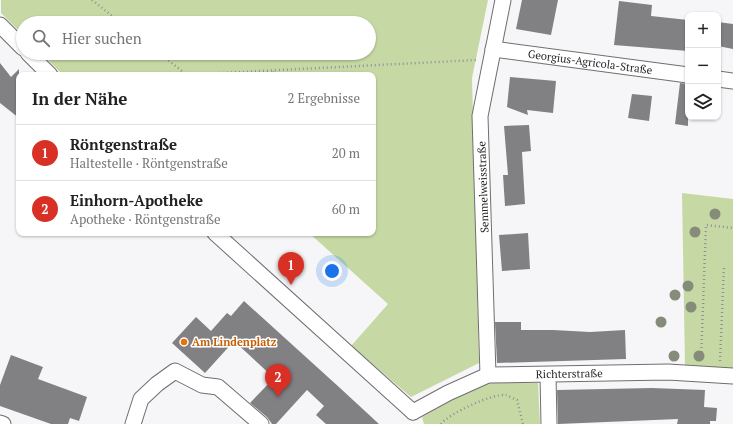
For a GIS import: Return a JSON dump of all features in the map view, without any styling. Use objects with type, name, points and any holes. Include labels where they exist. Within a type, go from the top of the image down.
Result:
[{"type":"street","name":"Semmelweisstraße","points":[[488,376],[480,116],[503,0]]},
{"type":"street","points":[[0,25],[16,41]]},
{"type":"street","name":"Georgius-Agricola-Straße","points":[[492,54],[685,75]]},
{"type":"street","points":[[35,60],[47,72]]},
{"type":"street","points":[[721,79],[733,81]]},
{"type":"street","points":[[218,236],[415,418]]},
{"type":"street","points":[[133,424],[141,399],[157,384],[175,371],[202,385],[218,387],[261,424]]},
{"type":"street","name":"Richterstraße","points":[[415,418],[448,393],[488,376],[668,372],[726,375]]},
{"type":"street","points":[[548,374],[549,424]]},
{"type":"path","points":[[92,0],[112,16]]},
{"type":"path","points":[[240,72],[492,54]]},
{"type":"path","points":[[168,60],[183,72]]},
{"type":"path","points":[[701,374],[706,225],[733,228]]},
{"type":"path","points":[[724,266],[726,375]]},
{"type":"path","points":[[441,424],[465,408],[489,398],[505,395],[517,400],[523,424]]},
{"type":"green space","points":[[1,0],[488,0],[472,78],[479,363],[411,397],[351,346],[388,304],[312,236],[376,236],[376,72],[60,72],[48,60],[376,60],[376,16],[16,16],[16,28],[1,13]]},
{"type":"green space","points":[[682,193],[733,199],[733,372],[685,366]]},
{"type":"green space","points":[[482,383],[538,383],[540,424],[424,424],[422,417]]},
{"type":"building","points":[[522,0],[558,0],[551,35],[516,29]]},
{"type":"building","points":[[619,1],[652,5],[651,16],[685,20],[685,51],[614,45]]},
{"type":"building","points":[[721,22],[733,24],[733,49],[721,47]]},
{"type":"building","points":[[0,63],[11,77],[16,72],[16,116],[0,103]]},
{"type":"building","points":[[510,77],[556,81],[553,113],[527,110],[528,115],[507,107]]},
{"type":"building","points":[[680,83],[685,84],[685,120],[688,120],[688,126],[675,124]]},
{"type":"building","points":[[632,94],[652,96],[649,121],[628,118]]},
{"type":"building","points":[[529,125],[531,151],[522,152],[525,204],[505,206],[503,175],[508,175],[504,126]]},
{"type":"building","points":[[528,233],[530,269],[502,271],[499,235]]},
{"type":"building","points":[[244,301],[379,424],[326,424],[316,415],[324,406],[307,390],[276,424],[272,424],[267,417],[250,403],[274,378],[234,341],[205,373],[172,343],[196,317],[211,331],[227,313],[231,316]]},
{"type":"building","points":[[495,322],[521,322],[521,330],[590,332],[625,330],[626,359],[497,363]]},
{"type":"building","points":[[11,355],[43,367],[38,379],[87,397],[79,421],[70,418],[68,424],[51,424],[0,406],[0,385]]},
{"type":"building","points":[[652,388],[705,390],[704,407],[717,408],[716,421],[710,421],[710,424],[677,424],[678,419],[558,424],[557,390]]},
{"type":"place","name":"Röntgenstraße","points":[[291,285]]},
{"type":"place","name":"Am Lindenplatz","points":[[184,342]]},
{"type":"place","name":"Einhorn-Apotheke","points":[[278,397]]}]
